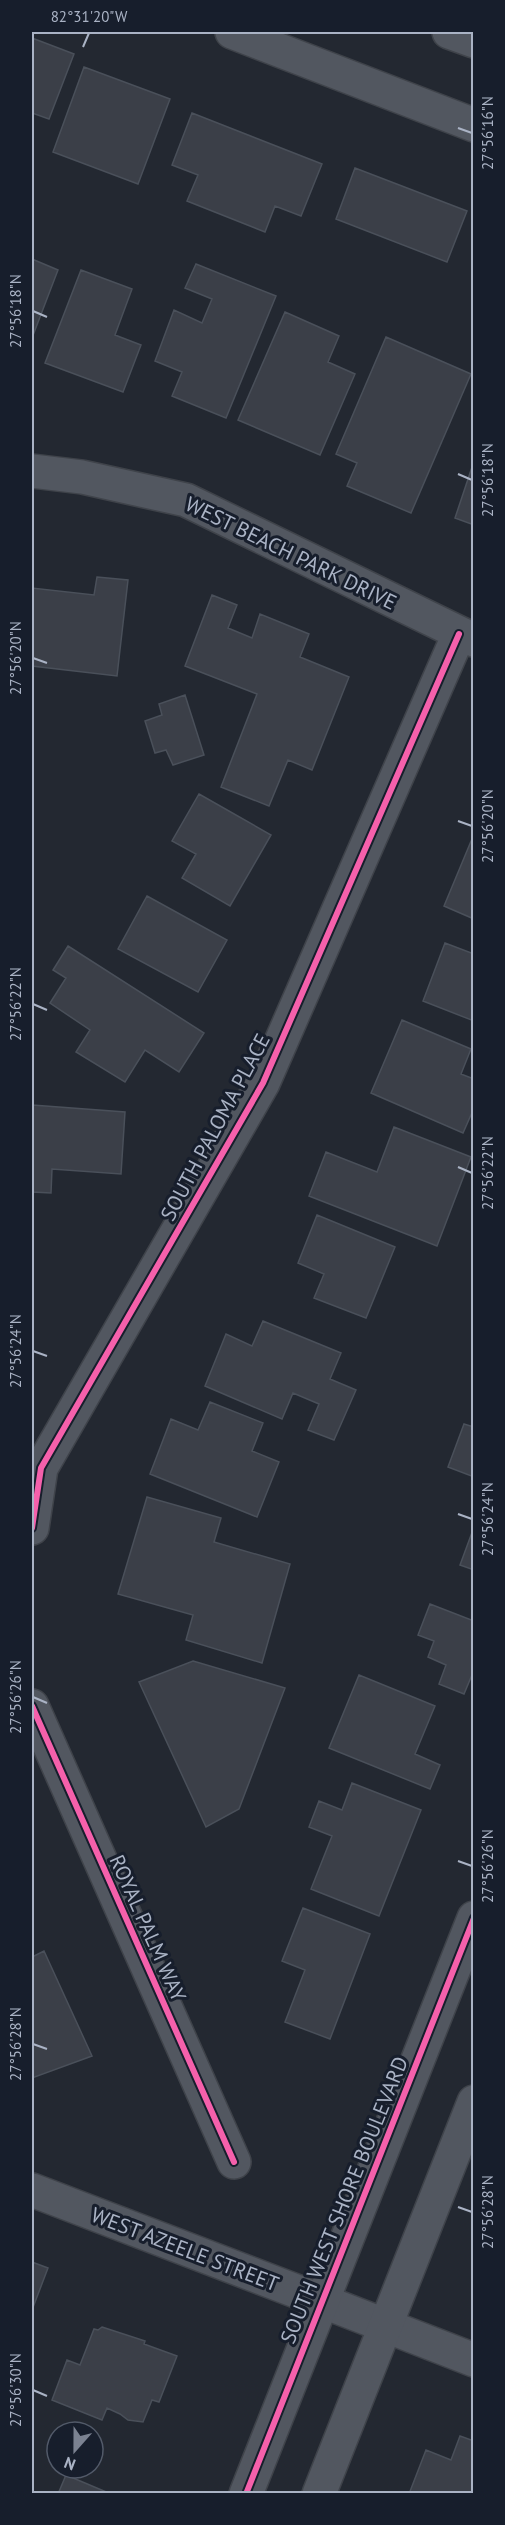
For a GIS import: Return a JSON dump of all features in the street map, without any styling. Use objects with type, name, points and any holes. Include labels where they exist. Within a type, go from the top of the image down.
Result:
[{"type":"street","points":[[232,32],[474,126]]},
{"type":"street","points":[[449,32],[474,41]]},
{"type":"street","name":"WEST BEACH PARK DRIVE","points":[[32,471],[82,477],[186,500],[466,637]]},
{"type":"street","name":"SOUTH PALOMA PLACE","points":[[32,1528],[41,1468],[263,1083],[466,637]]},
{"type":"street","name":"ROYAL PALM WAY","points":[[32,1706],[234,2162]]},
{"type":"street","name":"SOUTH WEST SHORE BOULEVARD","points":[[246,2493],[474,1918]]},
{"type":"street","points":[[319,2493],[474,2102]]},
{"type":"street","name":"WEST AZEELE STREET","points":[[32,2190],[474,2360]]},
{"type":"building","points":[[32,38],[74,54],[49,119],[32,113]]},
{"type":"building","points":[[84,67],[170,99],[138,184],[53,152]]},
{"type":"building","points":[[192,113],[322,164],[301,216],[275,206],[265,232],[187,201],[198,175],[172,165]]},
{"type":"building","points":[[355,168],[467,211],[447,262],[336,219]]},
{"type":"building","points":[[32,259],[58,270],[32,338]]},
{"type":"building","points":[[196,264],[276,296],[226,418],[172,396],[182,372],[155,361],[174,310],[202,323],[212,299],[185,288]]},
{"type":"building","points":[[81,270],[132,289],[115,335],[141,345],[123,392],[45,363]]},
{"type":"building","points":[[285,312],[339,336],[328,362],[355,374],[320,455],[238,420]]},
{"type":"building","points":[[386,337],[471,374],[411,513],[347,486],[357,463],[336,454]]},
{"type":"building","points":[[474,464],[474,525],[455,518]]},
{"type":"building","points":[[97,577],[128,580],[117,676],[32,666],[32,588],[94,595]]},
{"type":"building","points":[[212,595],[237,605],[228,628],[252,638],[260,614],[309,634],[300,657],[349,677],[312,770],[288,760],[269,806],[221,787],[257,694],[185,666]]},
{"type":"building","points":[[185,695],[204,755],[173,765],[166,750],[155,753],[145,721],[162,715],[159,704]]},
{"type":"building","points":[[199,794],[271,835],[230,906],[182,878],[196,854],[172,841]]},
{"type":"building","points":[[474,834],[474,919],[444,906]]},
{"type":"building","points":[[147,896],[227,940],[198,992],[118,949]]},
{"type":"building","points":[[445,943],[474,954],[474,1021],[423,1001]]},
{"type":"building","points":[[68,946],[204,1033],[179,1072],[145,1050],[125,1082],[76,1052],[90,1030],[50,1003],[66,978],[53,970]]},
{"type":"building","points":[[402,1020],[471,1049],[461,1074],[474,1079],[474,1108],[463,1133],[371,1093]]},
{"type":"building","points":[[32,1105],[125,1112],[121,1174],[52,1169],[51,1193],[32,1192]]},
{"type":"building","points":[[394,1127],[471,1157],[437,1246],[309,1196],[326,1152],[377,1172]]},
{"type":"building","points":[[317,1215],[395,1247],[366,1318],[314,1298],[324,1274],[298,1263]]},
{"type":"building","points":[[263,1321],[341,1353],[330,1379],[356,1390],[334,1440],[308,1430],[319,1404],[293,1393],[282,1419],[205,1386],[226,1334],[252,1346]]},
{"type":"building","points":[[210,1402],[263,1423],[252,1451],[279,1462],[257,1517],[150,1474],[171,1419],[198,1430]]},
{"type":"building","points":[[464,1424],[474,1427],[474,1477],[448,1467]]},
{"type":"building","points":[[147,1497],[221,1518],[214,1542],[290,1564],[262,1663],[186,1640],[193,1615],[118,1594]]},
{"type":"building","points":[[474,1527],[474,1570],[460,1565]]},
{"type":"building","points":[[430,1604],[474,1621],[474,1670],[464,1694],[439,1684],[446,1665],[428,1657],[434,1641],[418,1635]]},
{"type":"building","points":[[193,1661],[285,1688],[239,1809],[206,1827],[139,1682]]},
{"type":"building","points":[[359,1675],[435,1706],[415,1754],[440,1765],[430,1789],[329,1748]]},
{"type":"building","points":[[352,1783],[421,1810],[379,1916],[311,1889],[332,1836],[309,1827],[319,1801],[342,1810]]},
{"type":"building","points":[[303,1908],[370,1934],[330,2039],[285,2022],[305,1970],[282,1961]]},
{"type":"building","points":[[44,1951],[92,2056],[32,2078],[32,1957]]},
{"type":"building","points":[[32,2262],[48,2268],[32,2310]]},
{"type":"building","points":[[102,2327],[145,2341],[144,2344],[177,2356],[159,2402],[152,2400],[143,2422],[128,2420],[107,2408],[102,2420],[52,2400],[67,2360],[80,2365],[94,2329],[98,2330]]},
{"type":"building","points":[[460,2436],[474,2441],[474,2494],[409,2494],[426,2450],[451,2460]]},
{"type":"building","points":[[64,2480],[78,2480],[111,2494],[58,2494]]},
{"type":"cycle path","points":[[32,1528],[41,1468],[263,1083],[459,634]]},
{"type":"cycle path","points":[[32,1706],[234,2162]]},
{"type":"cycle path","points":[[246,2494],[474,1918]]}]
